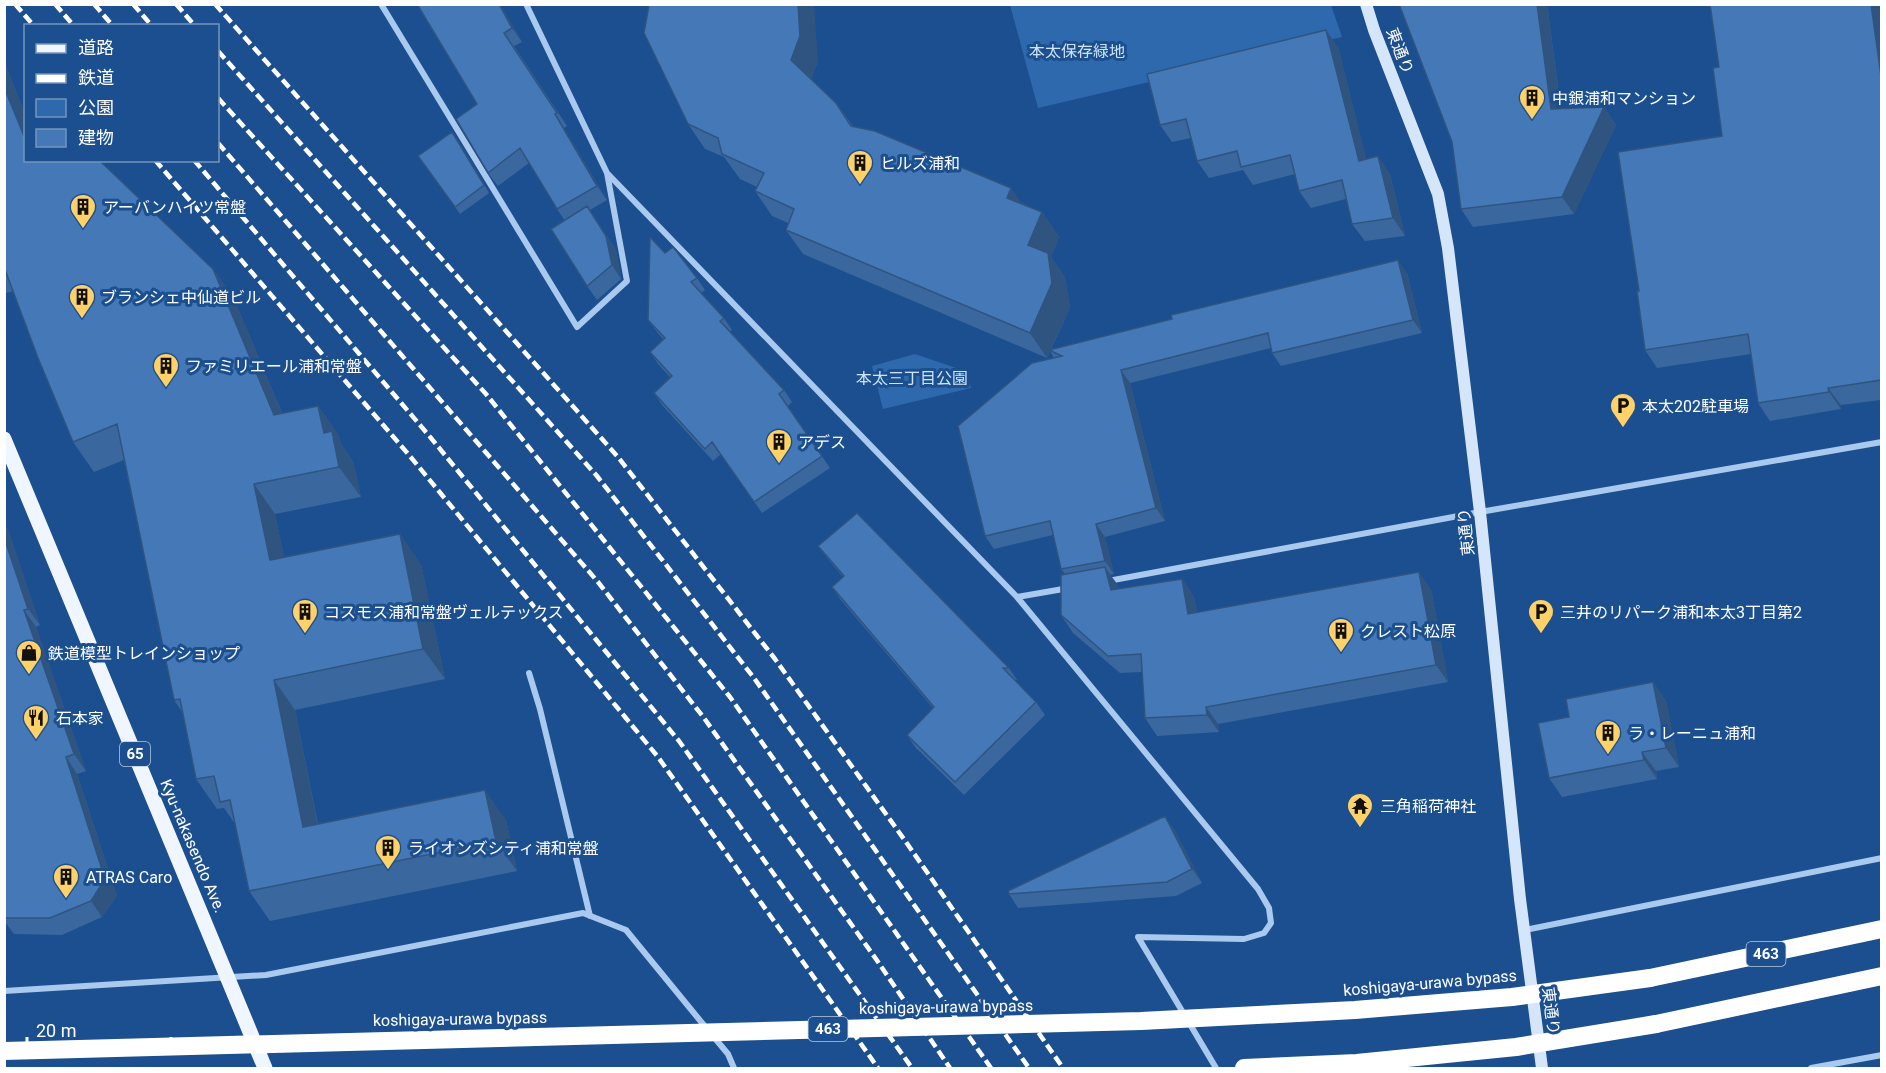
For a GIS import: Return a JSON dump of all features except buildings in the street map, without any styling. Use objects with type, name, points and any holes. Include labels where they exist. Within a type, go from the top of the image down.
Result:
[{"type":"highway","name":"koshigaya-urawa bypass","points":[[4,1051],[1141,1021],[1355,1010],[1512,997],[1650,978],[1881,929]]},
{"type":"highway","points":[[1244,1068],[1357,1063],[1516,1047],[1656,1024],[1881,976]]},
{"type":"main road","name":"Kyu-nakasendo Ave.","points":[[4,439],[265,1068]]},
{"type":"street","points":[[381,4],[577,327],[627,281],[607,173],[526,4]]},
{"type":"street","name":"東通り","points":[[1366,4],[1438,194],[1449,248],[1480,512],[1524,930],[1542,1068]]},
{"type":"street","points":[[607,173],[1017,597],[1258,889],[1269,908],[1271,923],[1264,933],[1244,939],[1138,937],[1216,1068]]},
{"type":"street","points":[[1098,582],[1881,442]]},
{"type":"street","points":[[1017,597],[1075,587]]},
{"type":"street","points":[[529,674],[540,709],[590,916]]},
{"type":"street","points":[[1524,930],[1881,858]]},
{"type":"street","points":[[4,991],[266,975],[583,913],[626,930],[728,1054],[734,1068]]},
{"type":"street","points":[[1811,1068],[1881,1055]]},
{"type":"green space","name":"本太保存緑地","points":[[1010,5],[1331,5],[1342,37],[1038,108]]},
{"type":"green space","name":"本太三丁目公園","points":[[915,354],[965,371],[971,388],[883,409],[872,366]]},
{"type":"railway","points":[[15,4],[32,24]]},
{"type":"railway","points":[[55,4],[72,24]]},
{"type":"railway","points":[[94,4],[111,24]]},
{"type":"railway","points":[[133,4],[150,24]]},
{"type":"railway","points":[[176,4],[193,24]]},
{"type":"railway","points":[[215,4],[618,457],[775,659],[1063,1068]]},
{"type":"railway","points":[[219,52],[597,476],[754,678],[1029,1068]]},
{"type":"railway","points":[[219,99],[486,394],[730,697],[991,1068]]},
{"type":"railway","points":[[219,144],[598,582],[704,718],[876,959],[950,1068]]},
{"type":"railway","points":[[157,162],[409,455],[658,757],[878,1068]]},
{"type":"railway","points":[[196,162],[431,438],[679,741],[912,1068]]},
{"type":"place","name":"中銀浦和マンション","points":[[1532,121]]},
{"type":"place","name":"ヒルズ浦和","points":[[860,186]]},
{"type":"place","name":"アーバンハイツ常盤","points":[[83,230]]},
{"type":"place","name":"ブランシェ中仙道ビル","points":[[82,320]]},
{"type":"place","name":"ファミリエール浦和常盤","points":[[166,389]]},
{"type":"place","name":"本太202駐車場","points":[[1623,429]]},
{"type":"place","name":"アデス","points":[[779,465]]},
{"type":"place","name":"コスモス浦和常盤ヴェルテックス","points":[[305,635]]},
{"type":"place","name":"三井のリパーク浦和本太3丁目第2","points":[[1541,635]]},
{"type":"place","name":"クレスト松原","points":[[1341,654]]},
{"type":"place","name":"鉄道模型トレインショップ","points":[[29,676]]},
{"type":"place","name":"石本家","points":[[36,741]]},
{"type":"place","name":"ラ・レーニュ浦和","points":[[1608,756]]},
{"type":"place","name":"三角稲荷神社","points":[[1360,829]]},
{"type":"place","name":"ライオンズシティ浦和常盤","points":[[388,871]]},
{"type":"place","name":"ATRAS Caro","points":[[66,900]]}]
